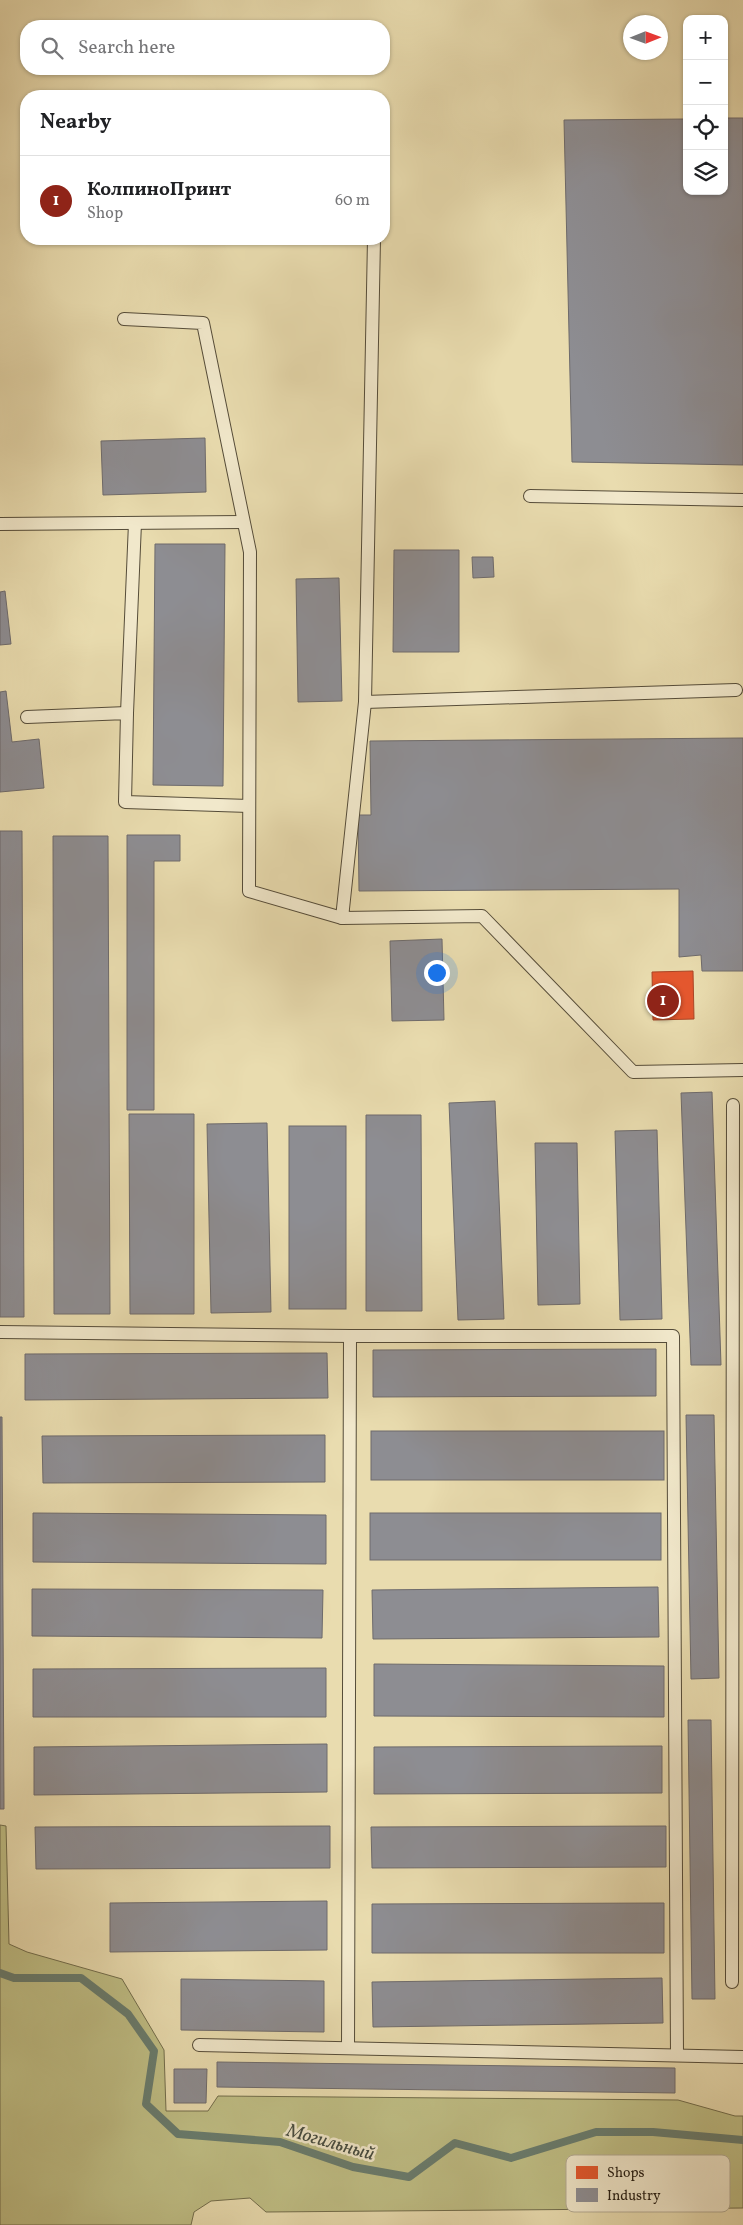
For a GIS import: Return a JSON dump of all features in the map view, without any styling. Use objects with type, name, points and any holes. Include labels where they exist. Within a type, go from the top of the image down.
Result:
[{"type":"lane","points":[[342,918],[365,702],[374,245]]},
{"type":"lane","points":[[124,319],[203,323],[250,552],[249,891],[342,918],[482,916],[632,1072],[743,1070]]},
{"type":"lane","points":[[530,496],[743,500]]},
{"type":"lane","points":[[0,524],[243,522]]},
{"type":"lane","points":[[135,523],[125,802],[249,806]]},
{"type":"lane","points":[[365,702],[736,690]]},
{"type":"lane","points":[[27,717],[127,713]]},
{"type":"lane","points":[[732,1982],[738,1702],[733,1106]]},
{"type":"lane","points":[[0,1332],[350,1336],[673,1336],[677,2055]]},
{"type":"lane","points":[[348,2048],[350,1336]]},
{"type":"lane","points":[[199,2044],[743,2057]]},
{"type":"shaded area","points":[[0,1825],[6,1826],[9,1944],[27,1952],[122,1979],[164,2050],[166,2111],[208,2111],[218,2096],[678,2100],[735,2116],[743,2116],[743,2208],[730,2208],[730,2155],[566,2155],[566,2209],[266,2212],[250,2198],[211,2201],[194,2212],[191,2225],[0,2225]]},
{"type":"building: Shops","points":[[693,971],[694,1019],[653,1020],[652,972]]},
{"type":"building: Industry","points":[[728,118],[743,118],[743,465],[572,462],[564,120],[683,119],[683,195],[728,195]]},
{"type":"building: Industry","points":[[205,438],[206,492],[103,495],[101,441]]},
{"type":"building: Industry","points":[[155,544],[225,544],[223,786],[153,785]]},
{"type":"building: Industry","points":[[394,550],[459,550],[459,652],[393,652]]},
{"type":"building: Industry","points":[[472,557],[493,557],[494,577],[473,578]]},
{"type":"building: Industry","points":[[339,578],[342,701],[298,702],[296,579]]},
{"type":"building: Industry","points":[[5,591],[11,644],[0,645],[0,592]]},
{"type":"building: Industry","points":[[6,691],[12,742],[39,739],[44,788],[0,792],[0,692]]},
{"type":"building: Industry","points":[[743,738],[743,971],[702,971],[701,955],[679,957],[679,889],[359,891],[358,815],[371,815],[370,741]]},
{"type":"building: Industry","points":[[0,831],[22,831],[24,1317],[0,1317]]},
{"type":"building: Industry","points":[[127,835],[180,835],[180,861],[154,861],[154,1110],[127,1110]]},
{"type":"building: Industry","points":[[53,836],[108,836],[110,1314],[54,1314]]},
{"type":"building: Industry","points":[[442,939],[444,1020],[392,1021],[390,941]]},
{"type":"building: Industry","points":[[712,1092],[721,1365],[691,1365],[681,1093]]},
{"type":"building: Industry","points":[[495,1101],[504,1319],[458,1320],[449,1103]]},
{"type":"building: Industry","points":[[129,1114],[194,1114],[194,1314],[130,1314]]},
{"type":"building: Industry","points":[[366,1115],[421,1115],[422,1311],[366,1311]]},
{"type":"building: Industry","points":[[267,1123],[271,1312],[211,1313],[207,1124]]},
{"type":"building: Industry","points":[[289,1126],[346,1126],[346,1309],[289,1309]]},
{"type":"building: Industry","points":[[657,1130],[662,1319],[620,1320],[615,1131]]},
{"type":"building: Industry","points":[[535,1143],[577,1143],[580,1304],[538,1305]]},
{"type":"building: Industry","points":[[656,1349],[656,1396],[373,1397],[373,1350]]},
{"type":"building: Industry","points":[[327,1353],[328,1398],[25,1400],[25,1354]]},
{"type":"building: Industry","points":[[686,1415],[714,1415],[719,1678],[691,1679]]},
{"type":"building: Industry","points":[[0,1417],[2,1417],[4,1809],[0,1809]]},
{"type":"building: Industry","points":[[371,1431],[664,1431],[664,1480],[371,1480]]},
{"type":"building: Industry","points":[[325,1435],[325,1482],[43,1483],[42,1436]]},
{"type":"building: Industry","points":[[33,1513],[326,1515],[326,1564],[33,1562]]},
{"type":"building: Industry","points":[[370,1513],[661,1513],[661,1560],[370,1560]]},
{"type":"building: Industry","points":[[658,1587],[659,1637],[373,1639],[372,1590]]},
{"type":"building: Industry","points":[[32,1589],[323,1590],[322,1638],[32,1636]]},
{"type":"building: Industry","points":[[374,1664],[664,1666],[664,1717],[374,1716]]},
{"type":"building: Industry","points":[[326,1668],[326,1717],[33,1717],[33,1669]]},
{"type":"building: Industry","points":[[688,1720],[711,1720],[715,1999],[692,1999]]},
{"type":"building: Industry","points":[[327,1744],[327,1792],[34,1795],[34,1747]]},
{"type":"building: Industry","points":[[662,1746],[662,1793],[374,1794],[374,1747]]},
{"type":"building: Industry","points":[[330,1826],[330,1868],[36,1869],[35,1827]]},
{"type":"building: Industry","points":[[666,1826],[666,1867],[372,1868],[371,1827]]},
{"type":"building: Industry","points":[[327,1901],[327,1950],[110,1952],[110,1903]]},
{"type":"building: Industry","points":[[664,1903],[664,1953],[372,1953],[372,1904]]},
{"type":"building: Industry","points":[[662,1978],[663,2023],[373,2027],[372,1982]]},
{"type":"building: Industry","points":[[181,1979],[324,1981],[324,2032],[181,2030]]},
{"type":"building: Industry","points":[[217,2062],[675,2068],[675,2093],[217,2087]]},
{"type":"building: Industry","points":[[174,2069],[207,2069],[206,2103],[174,2103]]},
{"type":"waterway","name":"Могильный","points":[[0,1973],[14,1978],[81,1978],[128,2014],[154,2051],[146,2104],[178,2134],[280,2142],[353,2167],[409,2177],[455,2143],[511,2158],[596,2132],[653,2132],[743,2140]]},
{"type":"place","name":"КолпиноПринт","points":[[663,1001]]}]
